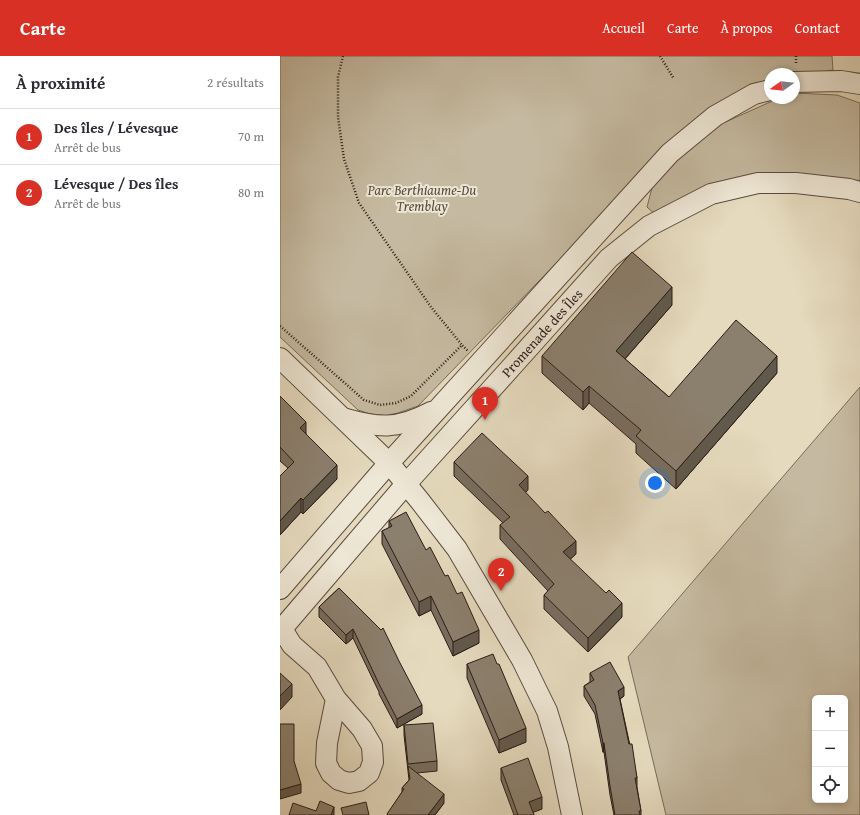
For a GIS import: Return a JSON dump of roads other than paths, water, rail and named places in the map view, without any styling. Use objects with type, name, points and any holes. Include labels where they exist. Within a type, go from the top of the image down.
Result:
[{"type":"street","points":[[800,82],[841,81],[860,84]]},
{"type":"street","name":"Promenade des Îles","points":[[280,589],[389,463],[670,153],[715,116],[754,94],[764,92]]},
{"type":"street","name":"Promenade des Îles","points":[[281,630],[406,484],[511,369],[609,258],[649,226],[711,194],[758,183],[796,183],[850,189],[860,192]]},
{"type":"street","points":[[280,358],[389,463],[457,549],[522,660],[547,712],[558,747],[572,815]]},
{"type":"street","points":[[342,417],[360,423],[390,426],[405,423],[430,413],[440,407]]},
{"type":"street","points":[[281,630],[292,645],[317,667],[336,699]]},
{"type":"place","name":"Des îles / Lévesque","points":[[485,420]]},
{"type":"place","name":"Lévesque / Des îles","points":[[501,591]]},
{"type":"park label","name":"Parc Berthiaume-Du Tremblay","points":[[422,198]]}]
